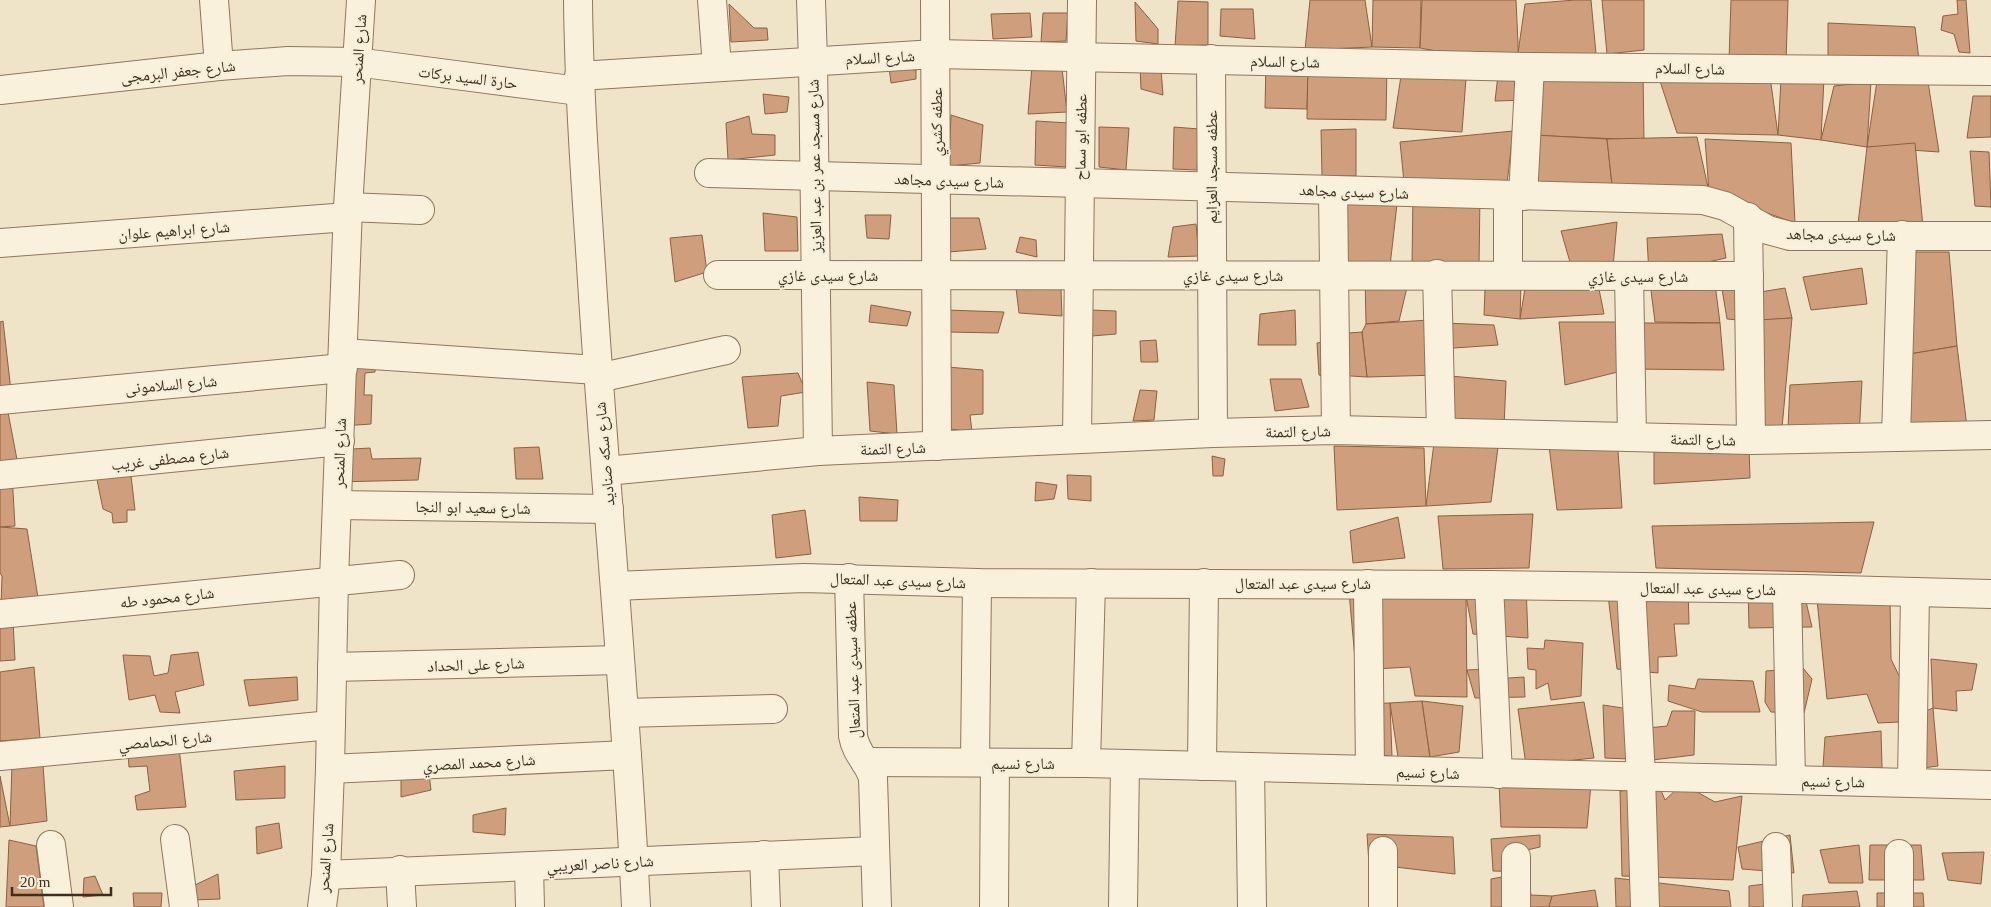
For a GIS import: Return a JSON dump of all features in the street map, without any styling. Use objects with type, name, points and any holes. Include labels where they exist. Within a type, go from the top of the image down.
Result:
[{"type":"street","points":[[214,0],[219,66]]},
{"type":"street","name":"شارع المنحر","points":[[322,907],[326,874],[330,769],[334,580],[348,212],[361,0]]},
{"type":"street","name":"شارع سكه صناديد","points":[[578,0],[579,84],[598,374],[627,755],[636,907]]},
{"type":"street","points":[[712,0],[717,67]]},
{"type":"street","name":"شارع مسجد عمر بن عبد العزيز","points":[[811,0],[818,451]]},
{"type":"street","name":"عطفه كشري","points":[[935,0],[937,446]]},
{"type":"street","name":"عطفه ابو سماح","points":[[1077,439],[1082,0]]},
{"type":"street","name":"شارع السلام","points":[[579,84],[717,67],[935,54],[1530,66],[1991,71]]},
{"type":"street","name":"عطفه مسجد العزايم","points":[[1211,59],[1213,433]]},
{"type":"street","name":"شارع جعفر البرمجى","points":[[0,90],[219,66],[288,62],[356,62]]},
{"type":"street","name":"حارة السيد بركات","points":[[356,62],[579,84]]},
{"type":"street","points":[[1508,275],[1530,66]]},
{"type":"street","name":"شارع سيدى مجاهد","points":[[709,173],[1703,200],[1725,206],[1748,217],[1768,230],[1790,236],[1991,236]]},
{"type":"street","points":[[1333,190],[1336,430]]},
{"type":"street","name":"شارع ابراهيم علوان","points":[[0,243],[348,212],[420,210]]},
{"type":"street","points":[[1748,217],[1751,440]]},
{"type":"street","points":[[1896,437],[1902,235]]},
{"type":"street","points":[[1438,274],[1441,432]]},
{"type":"street","name":"شارع سيدى غازي","points":[[718,275],[1438,274],[1749,276]]},
{"type":"street","points":[[1629,276],[1632,437]]},
{"type":"street","name":"شارع السلامونى","points":[[0,400],[343,360],[598,374],[726,350]]},
{"type":"street","name":"شارع التمنة","points":[[606,471],[818,451],[1213,433],[1336,430],[1751,440],[1991,435]]},
{"type":"street","name":"شارع مصطفى غريب","points":[[0,475],[340,441]]},
{"type":"street","name":"شارع سعيد ابو النجا","points":[[337,505],[609,509]]},
{"type":"street","name":"شارع محمود طه","points":[[0,614],[400,575]]},
{"type":"street","name":"شارع سيدى عبد المتعال","points":[[615,586],[804,578],[849,578],[977,583],[1489,585],[1991,594]]},
{"type":"street","name":"عطفه سيدى عبد المتعال","points":[[849,578],[853,736],[855,747],[870,769],[873,778],[877,907]]},
{"type":"street","points":[[977,583],[994,907]]},
{"type":"street","points":[[1086,763],[1091,583]]},
{"type":"street","points":[[1202,766],[1204,583]]},
{"type":"street","points":[[1368,584],[1370,770]]},
{"type":"street","points":[[1489,585],[1498,774]]},
{"type":"street","points":[[1631,587],[1641,777],[1645,907]]},
{"type":"street","points":[[1787,589],[1791,780]]},
{"type":"street","points":[[1912,783],[1914,592]]},
{"type":"street","name":"شارع على الحداد","points":[[332,667],[620,660]]},
{"type":"street","points":[[624,713],[773,709]]},
{"type":"street","name":"شارع الحمامصي","points":[[0,756],[331,725]]},
{"type":"street","name":"شارع محمد المصري","points":[[330,769],[627,755]]},
{"type":"street","name":"شارع نسيم","points":[[865,762],[1086,763],[1991,785]]},
{"type":"street","points":[[1123,907],[1125,764]]},
{"type":"street","points":[[1250,768],[1252,907]]},
{"type":"street","points":[[175,839],[184,907]]},
{"type":"street","points":[[51,845],[59,907]]},
{"type":"street","points":[[1776,847],[1778,907]]},
{"type":"street","name":"شارع ناصر العريبي","points":[[326,874],[529,867],[875,851]]},
{"type":"street","points":[[1383,851],[1383,907]]},
{"type":"street","points":[[1898,854],[1899,907]]},
{"type":"street","points":[[764,855],[766,907]]},
{"type":"street","points":[[1516,857],[1516,907]]},
{"type":"street","points":[[529,867],[530,907]]},
{"type":"street","points":[[400,870],[402,907]]},
{"type":"building","points":[[1310,0],[1365,0],[1372,47],[1305,50]]},
{"type":"building","points":[[1373,0],[1421,0],[1420,48],[1372,47]]},
{"type":"building","points":[[1422,0],[1516,0],[1519,66],[1420,48]]},
{"type":"building","points":[[1591,0],[1596,54],[1518,53],[1525,4]]},
{"type":"building","points":[[1602,0],[1644,0],[1644,50],[1607,54]]},
{"type":"building","points":[[1731,0],[1788,0],[1786,62],[1729,60]]},
{"type":"building","points":[[1957,0],[1966,0],[1970,53],[1959,52],[1954,34],[1941,30],[1943,16],[1958,14]]},
{"type":"building","points":[[1178,1],[1208,2],[1208,45],[1175,46]]},
{"type":"building","points":[[1135,2],[1158,29],[1158,44],[1136,41]]},
{"type":"building","points":[[729,4],[754,28],[767,28],[768,40],[731,42]]},
{"type":"building","points":[[1221,9],[1253,9],[1255,39],[1220,36]]},
{"type":"building","points":[[1030,13],[1032,37],[993,39],[991,14]]},
{"type":"building","points":[[1043,13],[1068,13],[1066,41],[1041,42]]},
{"type":"building","points":[[1828,23],[1915,27],[1919,60],[1828,59]]},
{"type":"building","points":[[1266,62],[1308,63],[1307,109],[1265,108]]},
{"type":"building","points":[[1308,63],[1387,65],[1386,120],[1307,119]]},
{"type":"building","points":[[1467,65],[1462,132],[1393,128],[1401,76]]},
{"type":"building","points":[[1032,66],[1062,68],[1067,112],[1028,114]]},
{"type":"building","points":[[1519,66],[1528,100],[1495,101],[1498,75]]},
{"type":"building","points":[[889,67],[916,70],[916,79],[891,83]]},
{"type":"building","points":[[1140,67],[1161,69],[1163,95],[1141,89]]},
{"type":"building","points":[[1540,67],[1643,73],[1644,140],[1526,135]]},
{"type":"building","points":[[1769,69],[1778,135],[1677,133],[1658,75]]},
{"type":"building","points":[[1824,78],[1821,140],[1778,135],[1781,79]]},
{"type":"building","points":[[1877,81],[1928,82],[1939,152],[1867,147]]},
{"type":"building","points":[[1871,82],[1867,147],[1821,140],[1834,86]]},
{"type":"building","points":[[763,94],[789,97],[787,112],[765,114]]},
{"type":"building","points":[[1973,96],[1991,96],[1991,137],[1967,138]]},
{"type":"building","points":[[951,115],[983,125],[980,163],[949,166]]},
{"type":"building","points":[[749,116],[752,134],[775,135],[775,155],[728,160],[726,123]]},
{"type":"building","points":[[1036,121],[1069,123],[1067,167],[1035,165]]},
{"type":"building","points":[[1099,127],[1129,128],[1126,170],[1099,167]]},
{"type":"building","points":[[1174,127],[1199,129],[1197,170],[1173,169]]},
{"type":"building","points":[[1356,129],[1356,176],[1322,176],[1321,130]]},
{"type":"building","points":[[1513,131],[1507,184],[1404,182],[1400,142]]},
{"type":"building","points":[[1534,135],[1607,139],[1613,194],[1527,185]]},
{"type":"building","points":[[1697,137],[1709,192],[1613,194],[1607,139]]},
{"type":"building","points":[[1705,139],[1791,143],[1795,223],[1709,192]]},
{"type":"building","points":[[1915,143],[1923,227],[1858,224],[1867,147]]},
{"type":"building","points":[[1970,151],[1989,152],[1991,207],[1975,206]]},
{"type":"building","points":[[1339,190],[1397,204],[1389,275],[1340,268]]},
{"type":"building","points":[[1413,192],[1480,194],[1479,267],[1412,267]]},
{"type":"building","points":[[763,213],[797,217],[798,251],[765,251]]},
{"type":"building","points":[[865,215],[891,215],[889,239],[867,238]]},
{"type":"building","points":[[947,218],[979,218],[986,249],[948,252]]},
{"type":"building","points":[[1617,222],[1613,267],[1570,262],[1561,231]]},
{"type":"building","points":[[1196,224],[1199,256],[1168,257],[1173,227]]},
{"type":"building","points":[[1722,234],[1726,258],[1649,275],[1647,238]]},
{"type":"building","points":[[702,235],[707,272],[675,282],[670,238]]},
{"type":"building","points":[[1020,237],[1036,240],[1037,257],[1016,252]]},
{"type":"building","points":[[1909,252],[1949,252],[1957,346],[1898,356]]},
{"type":"building","points":[[1862,268],[1867,304],[1811,310],[1803,277]]},
{"type":"building","points":[[1365,275],[1410,275],[1399,321],[1366,324]]},
{"type":"building","points":[[1649,275],[1714,276],[1720,323],[1655,322]]},
{"type":"building","points":[[1527,276],[1598,284],[1604,314],[1520,319]]},
{"type":"building","points":[[1740,281],[1750,321],[1727,319],[1722,289]]},
{"type":"building","points":[[1521,284],[1520,319],[1484,315],[1485,289]]},
{"type":"building","points":[[1016,288],[1061,289],[1062,316],[1019,313]]},
{"type":"building","points":[[1785,288],[1792,318],[1750,321],[1754,293]]},
{"type":"building","points":[[871,305],[911,312],[907,326],[869,322]]},
{"type":"building","points":[[946,310],[1004,312],[998,333],[948,332]]},
{"type":"building","points":[[1090,310],[1116,311],[1116,334],[1092,336]]},
{"type":"building","points":[[1295,310],[1296,345],[1258,345],[1260,314]]},
{"type":"building","points":[[1792,318],[1781,439],[1751,430],[1757,320]]},
{"type":"building","points":[[1429,320],[1439,375],[1367,377],[1362,332],[1366,324]]},
{"type":"building","points":[[3,321],[11,391],[0,397],[0,322]]},
{"type":"building","points":[[1559,322],[1621,322],[1630,369],[1565,385]]},
{"type":"building","points":[[1444,323],[1494,325],[1498,345],[1439,349]]},
{"type":"building","points":[[1630,323],[1720,323],[1724,370],[1630,369]]},
{"type":"building","points":[[1362,332],[1367,377],[1335,375],[1335,334]]},
{"type":"building","points":[[1156,340],[1158,362],[1141,362],[1140,341]]},
{"type":"building","points":[[1335,340],[1328,378],[1319,375],[1317,343]]},
{"type":"building","points":[[1957,346],[1968,435],[1903,446],[1898,356]]},
{"type":"building","points":[[376,350],[375,372],[365,373],[364,395],[372,395],[371,424],[328,427],[331,353]]},
{"type":"building","points":[[947,367],[983,370],[983,414],[970,415],[972,432],[951,429]]},
{"type":"building","points":[[798,373],[806,392],[781,396],[778,426],[748,428],[742,377]]},
{"type":"building","points":[[1439,375],[1506,381],[1504,427],[1440,425]]},
{"type":"building","points":[[1270,379],[1301,379],[1309,407],[1275,411]]},
{"type":"building","points":[[1862,381],[1859,437],[1788,428],[1790,385]]},
{"type":"building","points":[[867,382],[894,385],[897,434],[870,431]]},
{"type":"building","points":[[1140,390],[1157,391],[1154,420],[1133,421]]},
{"type":"building","points":[[7,407],[18,465],[0,471],[0,408]]},
{"type":"building","points":[[1617,437],[1622,508],[1557,510],[1549,446]]},
{"type":"building","points":[[1434,443],[1498,447],[1491,502],[1426,506]]},
{"type":"building","points":[[1334,446],[1424,448],[1426,506],[1337,510]]},
{"type":"building","points":[[539,447],[543,479],[516,479],[514,448]]},
{"type":"building","points":[[1749,447],[1750,478],[1654,484],[1654,450]]},
{"type":"building","points":[[370,448],[372,459],[421,458],[418,480],[334,482],[335,450]]},
{"type":"building","points":[[1212,456],[1225,459],[1223,476],[1213,476]]},
{"type":"building","points":[[130,467],[135,510],[127,510],[127,522],[113,523],[112,513],[103,509],[95,470]]},
{"type":"building","points":[[12,474],[15,526],[0,527],[0,477]]},
{"type":"building","points":[[1067,475],[1091,476],[1091,501],[1068,499]]},
{"type":"building","points":[[1036,482],[1057,485],[1054,499],[1035,501]]},
{"type":"building","points":[[859,497],[898,500],[897,521],[860,521]]},
{"type":"building","points":[[805,510],[811,554],[776,558],[772,515]]},
{"type":"building","points":[[1533,514],[1529,568],[1443,569],[1438,516]]},
{"type":"building","points":[[1398,517],[1405,558],[1353,563],[1350,531]]},
{"type":"building","points":[[1874,522],[1861,573],[1656,568],[1652,526]]},
{"type":"building","points":[[0,527],[27,529],[39,604],[1,606]]},
{"type":"building","points":[[1526,585],[1528,638],[1473,634],[1466,596]]},
{"type":"building","points":[[1607,587],[1688,587],[1689,624],[1674,624],[1677,656],[1658,657],[1658,673],[1617,669]]},
{"type":"building","points":[[1748,588],[1803,589],[1812,627],[1749,628]]},
{"type":"building","points":[[1349,592],[1466,596],[1467,697],[1415,696],[1410,667],[1356,670]]},
{"type":"building","points":[[1890,598],[1891,659],[1903,684],[1899,722],[1878,723],[1867,694],[1827,699],[1817,600]]},
{"type":"building","points":[[13,620],[15,660],[0,661],[0,622]]},
{"type":"building","points":[[1545,640],[1583,643],[1581,696],[1551,700],[1548,683],[1536,689],[1536,670],[1528,669],[1527,648],[1544,649]]},
{"type":"building","points":[[198,652],[204,685],[175,692],[180,713],[160,712],[155,695],[129,700],[123,655],[150,656],[154,676],[168,673],[171,655]]},
{"type":"building","points":[[1931,659],[1977,664],[1972,690],[1956,691],[1957,711],[1933,708]]},
{"type":"building","points":[[34,667],[40,738],[0,741],[0,672]]},
{"type":"building","points":[[1803,668],[1812,679],[1804,713],[1771,712],[1765,702],[1766,671]]},
{"type":"building","points":[[1493,669],[1494,679],[1524,677],[1525,697],[1475,698],[1467,670]]},
{"type":"building","points":[[297,677],[298,700],[249,706],[244,680]]},
{"type":"building","points":[[1698,679],[1753,681],[1760,712],[1702,712],[1668,701],[1669,685],[1695,689]]},
{"type":"building","points":[[1422,701],[1430,757],[1398,757],[1390,703]]},
{"type":"building","points":[[1422,701],[1463,706],[1459,752],[1430,757]]},
{"type":"building","points":[[1584,702],[1594,758],[1526,765],[1518,709]]},
{"type":"building","points":[[1390,703],[1392,757],[1362,750],[1357,704]]},
{"type":"building","points":[[1603,705],[1649,712],[1638,729],[1667,726],[1672,711],[1695,711],[1694,755],[1652,760],[1605,758]]},
{"type":"building","points":[[1933,708],[1938,766],[1900,771],[1899,722]]},
{"type":"building","points":[[1881,731],[1882,768],[1823,767],[1825,737]]},
{"type":"building","points":[[179,748],[186,807],[137,810],[135,796],[150,791],[147,766],[129,767],[128,753]]},
{"type":"building","points":[[12,764],[43,765],[47,821],[10,826]]},
{"type":"building","points":[[285,766],[285,798],[236,800],[234,771]]},
{"type":"building","points":[[401,774],[429,774],[431,790],[401,797]]},
{"type":"building","points":[[0,776],[10,826],[0,827]]},
{"type":"building","points":[[1499,783],[1591,784],[1587,828],[1501,827]]},
{"type":"building","points":[[1660,788],[1665,800],[1678,788],[1697,792],[1715,802],[1742,796],[1733,880],[1622,876],[1620,791]]},
{"type":"building","points":[[506,808],[505,835],[473,832],[473,815]]},
{"type":"building","points":[[279,823],[282,848],[257,854],[256,827]]},
{"type":"building","points":[[1367,834],[1453,837],[1455,874],[1369,864]]},
{"type":"building","points":[[1540,835],[1540,847],[1527,850],[1528,872],[1493,871],[1491,839]]},
{"type":"building","points":[[1790,835],[1794,873],[1742,869],[1738,847]]},
{"type":"building","points":[[9,840],[36,846],[44,907],[6,907]]},
{"type":"building","points":[[1859,845],[1863,883],[1829,883],[1820,850]]},
{"type":"building","points":[[1870,845],[1921,845],[1924,880],[1869,880]]},
{"type":"building","points":[[1984,852],[1981,884],[1948,880],[1942,853]]},
{"type":"building","points":[[1528,872],[1531,895],[1552,896],[1549,907],[1491,907],[1491,879]]},
{"type":"building","points":[[218,874],[220,899],[192,900],[193,886]]},
{"type":"building","points":[[95,876],[103,895],[83,897],[84,878]]},
{"type":"building","points":[[1615,878],[1729,891],[1731,907],[1616,907]]},
{"type":"building","points":[[1773,883],[1788,907],[1749,907],[1749,886]]},
{"type":"building","points":[[1595,890],[1598,907],[1549,907],[1552,896]]},
{"type":"building","points":[[1857,891],[1860,907],[1802,907],[1803,895]]},
{"type":"building","points":[[133,893],[162,893],[161,907],[134,907]]},
{"type":"building","points":[[1877,893],[1923,893],[1924,907],[1877,907]]}]
